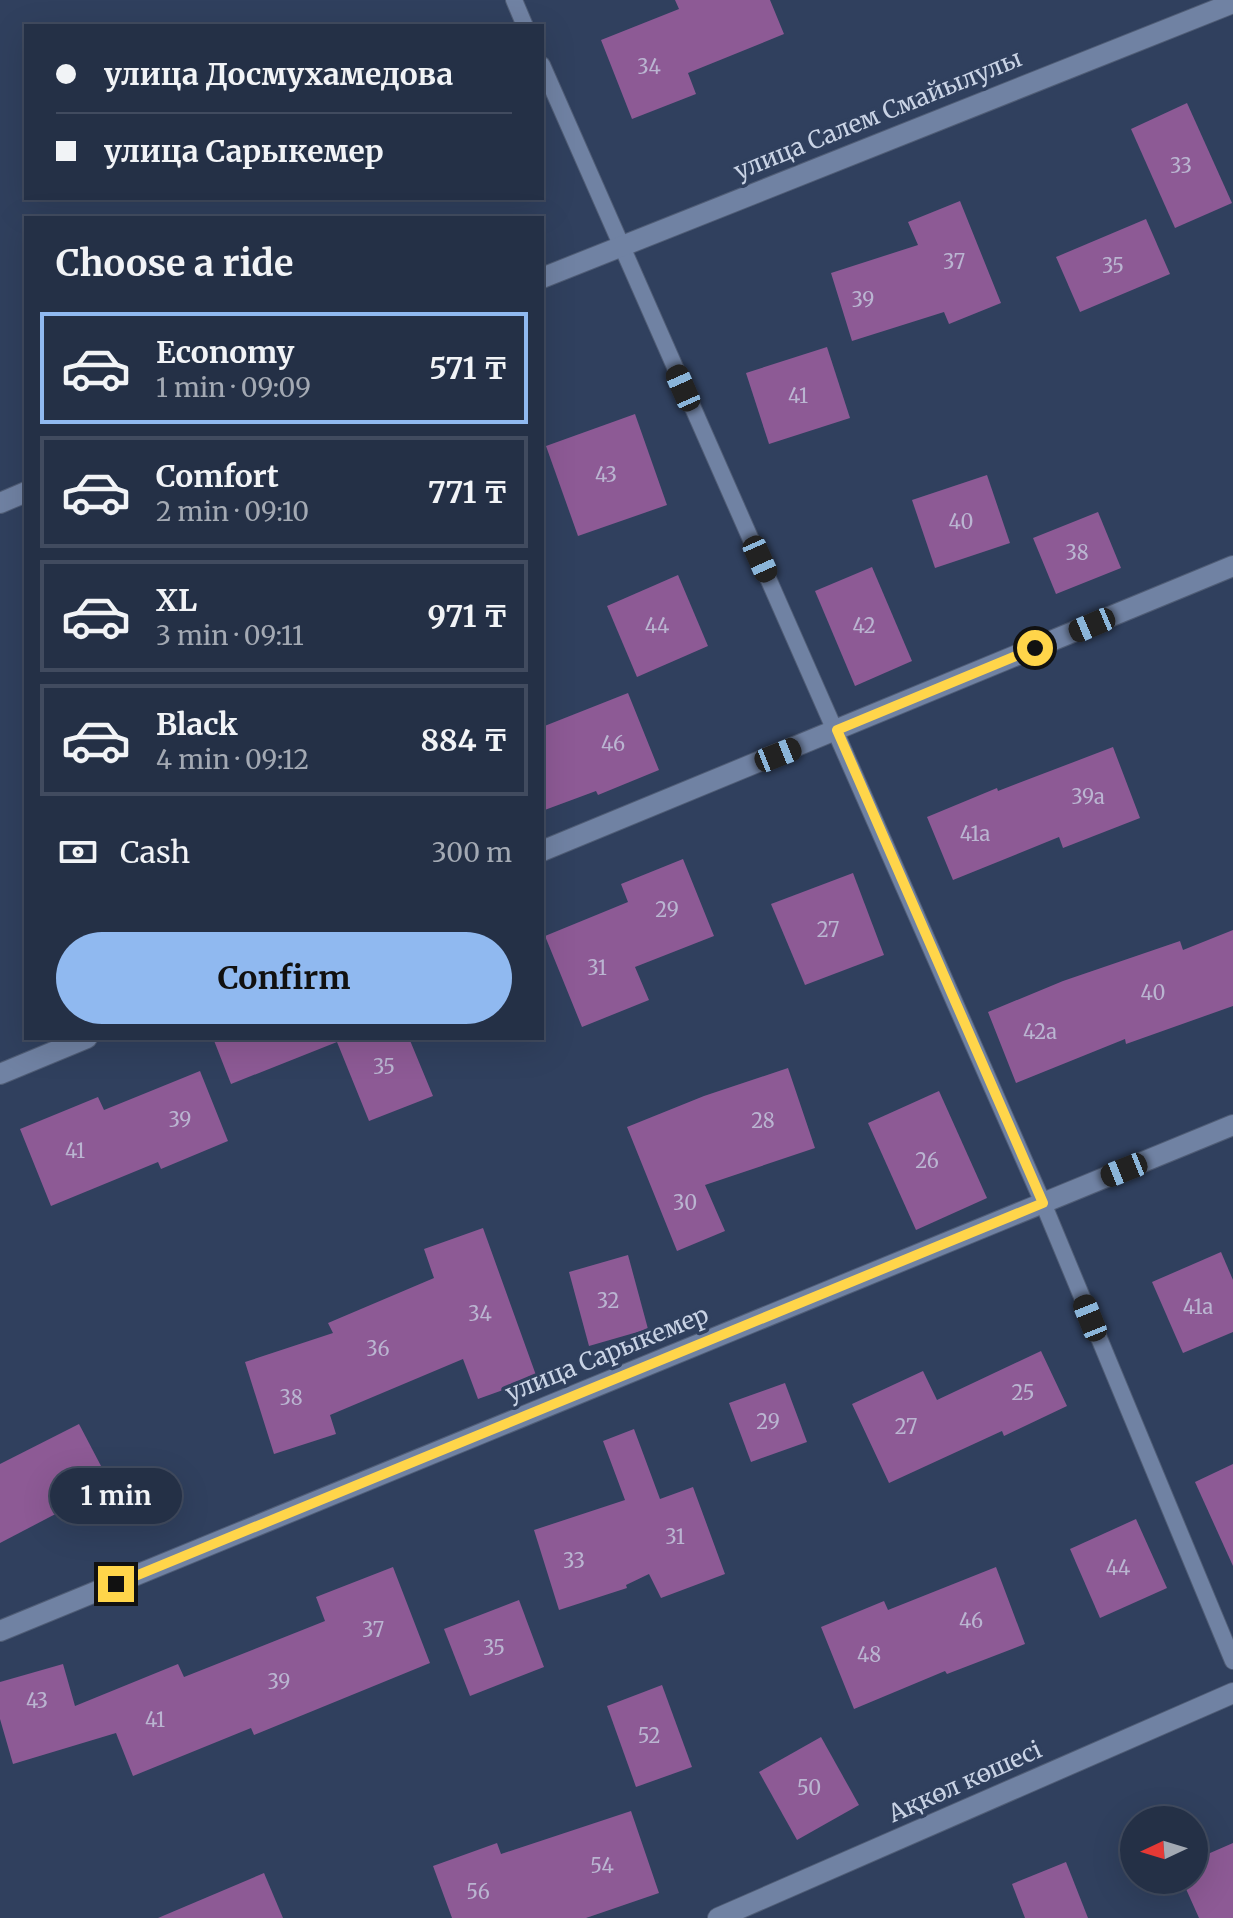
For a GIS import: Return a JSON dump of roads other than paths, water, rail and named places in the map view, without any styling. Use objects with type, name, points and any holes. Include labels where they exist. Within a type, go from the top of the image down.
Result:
[{"type":"street","name":"улица Салем Смайылулы","points":[[544,277],[1233,3]]},
{"type":"street","points":[[0,503],[24,493]]},
{"type":"street","points":[[544,850],[1233,566]]},
{"type":"street","points":[[0,1074],[82,1040]]},
{"type":"street","name":"улица Сарыкемер","points":[[0,1631],[1233,1125]]},
{"type":"street","name":"Ақкөл көшесі","points":[[718,1918],[1233,1693]]},
{"type":"lane","points":[[514,0],[524,24]]},
{"type":"lane","points":[[544,70],[1043,1203],[1233,1661]]}]
